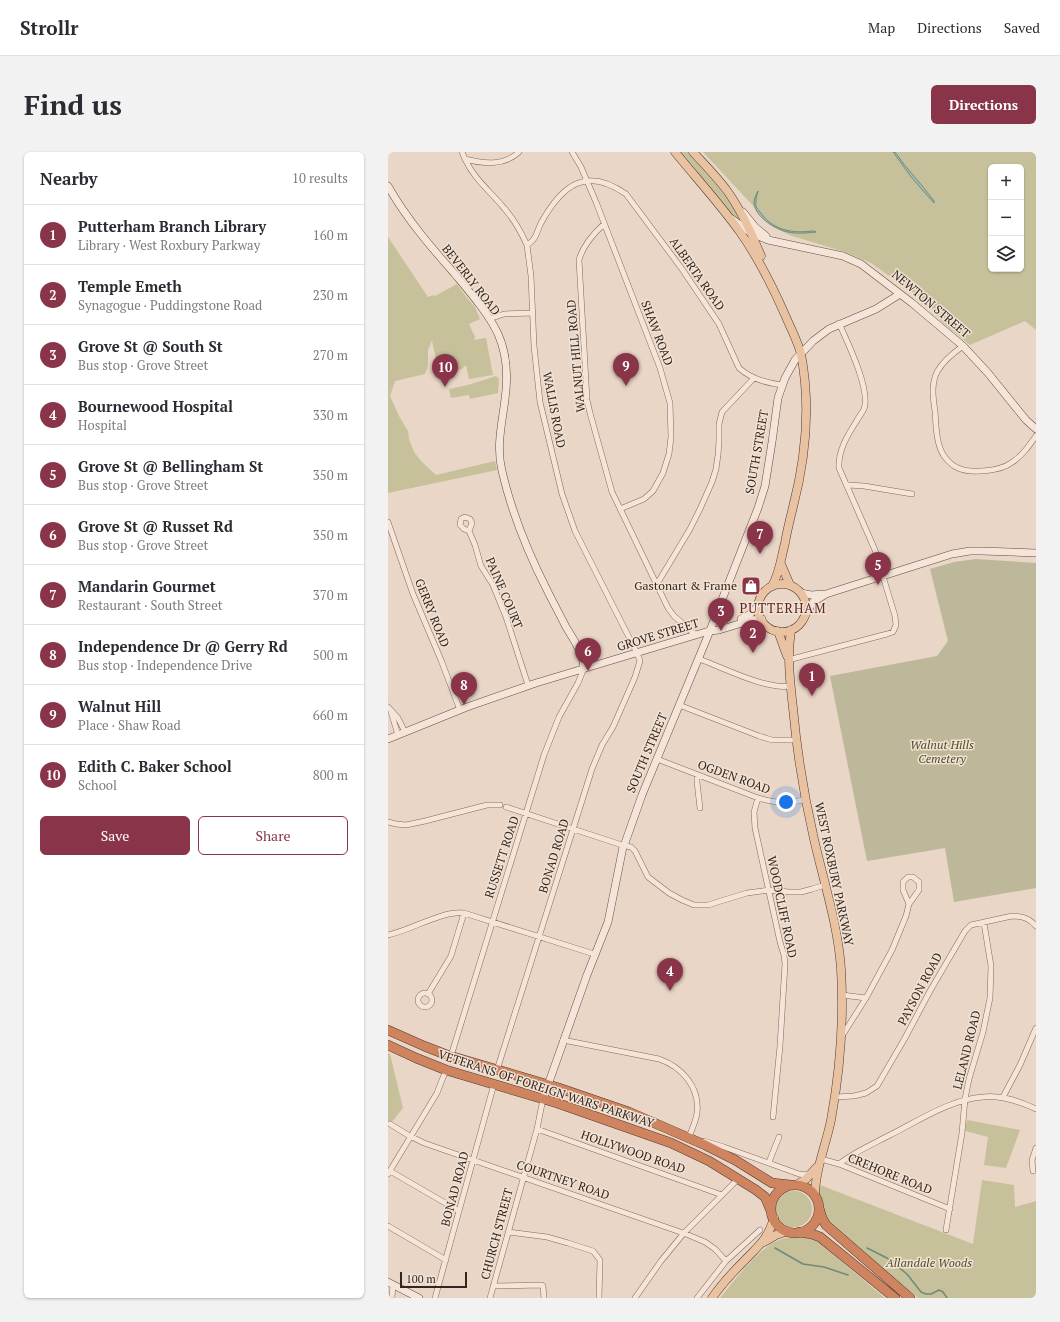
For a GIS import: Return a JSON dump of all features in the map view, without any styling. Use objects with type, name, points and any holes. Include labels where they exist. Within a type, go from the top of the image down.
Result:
[{"type":"highway","name":"VETERANS OF FOREIGN WARS PARKWAY","points":[[388,1030],[420,1045],[451,1056],[608,1104],[689,1137],[727,1156],[772,1183],[793,1185]]},
{"type":"highway","name":"VETERANS OF FOREIGN WARS PARKWAY","points":[[388,1045],[446,1070],[543,1099],[671,1143],[709,1161],[739,1178],[764,1195],[772,1215]]},
{"type":"highway","points":[[895,1298],[820,1237],[812,1234],[788,1231],[780,1226],[772,1215],[772,1201],[777,1193],[784,1188],[793,1185],[808,1189],[816,1200],[822,1218],[828,1227],[910,1298]]},
{"type":"highway","points":[[798,1232],[808,1228],[814,1222],[817,1215],[816,1200]]},
{"type":"main road","name":"NEWTON STREET","points":[[675,152],[729,217]]},
{"type":"main road","points":[[693,152],[729,194],[751,233],[769,280]]},
{"type":"main road","points":[[729,217],[754,252],[790,325],[800,353],[806,398],[805,451],[781,564],[777,577],[772,586],[762,594],[758,606],[762,619],[766,624],[777,631],[791,630],[801,623],[804,618],[806,605],[805,599],[801,592],[790,585],[781,584],[772,586]]},
{"type":"main road","points":[[781,564],[790,585]]},
{"type":"main road","name":"WEST ROXBURY PARKWAY","points":[[791,630],[788,660],[796,740],[806,799],[838,940],[842,995],[841,1039],[835,1098],[816,1178],[816,1200]]},
{"type":"main road","name":"WEST ROXBURY PARKWAY","points":[[777,631],[788,660]]},
{"type":"main road","name":"WEST ROXBURY PARKWAY","points":[[793,1185],[813,1172],[820,1161]]},
{"type":"main road","points":[[712,1298],[729,1277],[768,1235],[772,1215]]},
{"type":"main road","points":[[761,1244],[776,1235],[788,1231]]},
{"type":"street","name":"WALLIS ROAD","points":[[462,152],[476,177],[515,221],[527,245],[532,276],[534,346],[540,402],[568,514],[577,536],[637,653]]},
{"type":"street","points":[[465,159],[486,162],[502,162],[513,158],[520,152]]},
{"type":"street","name":"SHAW ROAD","points":[[572,152],[581,167],[604,224],[660,368],[670,403],[671,437],[669,454],[663,473],[653,491],[644,499],[620,509]]},
{"type":"street","name":"ALBERTA ROAD","points":[[587,181],[595,180],[618,188],[636,205],[719,324],[739,368],[745,374],[764,382],[782,385]]},
{"type":"street","points":[[527,245],[534,241],[540,224],[558,199],[570,186],[581,181],[587,181]]},
{"type":"street","name":"BEVERLY ROAD","points":[[388,186],[399,205],[435,251],[477,300],[498,333],[505,360],[506,377],[505,400],[499,435],[501,470],[526,547],[578,648],[583,659],[584,668]]},
{"type":"street","name":"NEWTON STREET","points":[[729,194],[758,230],[767,237],[781,244]]},
{"type":"street","name":"NEWTON STREET","points":[[729,217],[751,233],[765,239],[781,244],[830,253],[853,260],[869,269],[963,346],[988,373],[1026,420],[1036,429]]},
{"type":"street","name":"WALNUT HILL ROAD","points":[[604,224],[591,237],[580,254],[579,266],[587,400],[606,475],[612,492],[668,608],[674,616],[696,635]]},
{"type":"street","name":"SOUTH STREET","points":[[537,1129],[547,1085],[594,954],[608,922],[624,845],[633,817],[679,705],[713,630],[749,534],[765,486],[778,398],[782,385],[800,353],[821,334],[839,323],[876,308],[900,294]]},
{"type":"street","points":[[489,319],[504,314],[533,313]]},
{"type":"street","points":[[788,660],[893,632],[896,625],[896,616],[869,535],[848,485],[839,468],[839,454],[864,408],[865,395],[859,370],[839,323]]},
{"type":"street","points":[[963,346],[940,367],[934,384],[933,392],[936,427],[944,456],[957,468],[966,471],[995,469],[1010,464],[1020,456],[1036,436]]},
{"type":"street","points":[[657,584],[690,529],[712,482],[718,455],[719,424],[722,412],[754,378]]},
{"type":"street","points":[[848,485],[864,486],[912,494]]},
{"type":"street","name":"GERRY ROAD","points":[[388,522],[403,569],[460,710]]},
{"type":"street","name":"PAINE COURT","points":[[469,531],[481,566],[493,585],[506,617],[528,685]]},
{"type":"street","points":[[804,618],[813,602],[826,594],[952,554],[970,551],[994,551],[1035,554]]},
{"type":"street","points":[[801,592],[826,594]]},
{"type":"street","name":"GROVE STREET","points":[[713,630],[718,626],[747,617],[758,606]]},
{"type":"street","name":"GROVE STREET","points":[[388,739],[528,685],[713,630],[719,630],[752,620],[762,619]]},
{"type":"street","name":"BONAD ROAD","points":[[498,1070],[592,769],[602,745],[613,727],[639,666],[640,661],[637,653]]},
{"type":"street","points":[[699,659],[768,685],[780,687],[790,686]]},
{"type":"street","name":"RUSSETT ROAD","points":[[451,1056],[551,735],[578,683],[584,668]]},
{"type":"street","points":[[679,705],[772,740],[796,740]]},
{"type":"street","points":[[389,708],[398,718],[405,732]]},
{"type":"street","points":[[389,708],[398,735]]},
{"type":"street","name":"OGDEN ROAD","points":[[657,759],[758,798],[775,803],[784,804],[806,799]]},
{"type":"street","points":[[697,775],[700,808]]},
{"type":"street","name":"WOODCLIFF ROAD","points":[[758,798],[754,812],[756,828],[784,955],[780,1046],[773,1117]]},
{"type":"street","points":[[388,822],[406,825],[487,805],[503,806],[527,813],[536,818],[573,828],[635,850],[648,877],[682,900],[694,905],[708,905],[747,893],[769,890],[801,892],[825,885]]},
{"type":"street","points":[[841,1039],[866,998],[892,950],[906,916],[909,904],[919,890],[919,882],[913,877],[908,877],[903,882],[903,890],[909,904]]},
{"type":"street","points":[[388,935],[399,933],[448,913],[464,913],[594,954]]},
{"type":"street","points":[[428,994],[451,956],[464,913]]},
{"type":"street","name":"PAYSON ROAD","points":[[835,1098],[866,1093],[877,1086],[962,934],[971,925],[1019,916],[1026,918],[1036,926]]},
{"type":"street","name":"LELAND ROAD","points":[[946,1230],[962,1133],[965,1099],[969,1079],[983,1032],[990,998],[991,966],[984,922]]},
{"type":"street","points":[[842,995],[866,998]]},
{"type":"street","points":[[1003,1097],[1036,1028]]},
{"type":"street","points":[[563,1040],[659,1059],[670,1063],[677,1068],[684,1074],[693,1086],[696,1096],[696,1116],[689,1137]]},
{"type":"street","points":[[446,1070],[437,1093],[389,1173],[459,1210]]},
{"type":"street","name":"BONAD ROAD","points":[[435,1298],[494,1084]]},
{"type":"street","points":[[839,1164],[852,1155],[923,1118],[965,1099],[984,1096],[1011,1098],[1036,1109]]},
{"type":"street","name":"COURTNEY ROAD","points":[[390,1124],[424,1143],[474,1159],[684,1233],[705,1242],[715,1249],[726,1261]]},
{"type":"street","name":"CHURCH STREET","points":[[490,1298],[537,1129]]},
{"type":"street","name":"HOLLYWOOD ROAD","points":[[537,1129],[722,1195]]},
{"type":"street","name":"VETERANS OF FOREIGN WARS PARKWAY","points":[[689,1137],[770,1162],[804,1175],[813,1172]]},
{"type":"street","points":[[770,1162],[779,1137]]},
{"type":"street","points":[[1033,1171],[1032,1160],[1036,1148]]},
{"type":"street","name":"CREHORE ROAD","points":[[820,1161],[839,1164],[950,1209]]},
{"type":"street","points":[[635,1298],[661,1261],[684,1233],[739,1178]]},
{"type":"street","points":[[388,1226],[446,1260]]},
{"type":"street","points":[[697,1298],[726,1261],[760,1230]]},
{"type":"street","points":[[508,1232],[547,1237],[593,1251],[600,1260],[599,1298]]},
{"type":"street","points":[[390,1283],[392,1298]]},
{"type":"street","points":[[390,1283],[419,1298]]},
{"type":"street","points":[[493,1286],[542,1285],[544,1298]]},
{"type":"green space","points":[[677,152],[689,152],[725,193],[740,217],[739,218],[736,218],[729,212]]},
{"type":"green space","points":[[703,152],[1036,152],[1036,330],[1025,321],[970,345],[941,321],[930,305],[871,263],[845,252],[789,235],[771,225]]},
{"type":"green space","points":[[388,237],[428,297],[435,296],[457,284],[475,307],[480,319],[469,324],[475,337],[474,340],[486,338],[493,375],[469,379],[466,365],[462,369],[440,376],[432,341],[433,338],[428,350],[428,366],[425,374],[395,381],[390,396],[408,431],[409,439],[414,452],[436,475],[495,461],[497,470],[388,493]]},
{"type":"green space","points":[[496,376],[499,379],[498,393],[470,399],[469,395],[451,398],[449,389],[468,385]]},
{"type":"green space","name":"Walnut Hills Cemetery","points":[[976,559],[1036,563],[1036,888],[954,902],[945,848],[867,861],[830,676],[937,656],[948,641],[930,569],[954,562]]},
{"type":"green space","points":[[388,1053],[390,1054],[403,1108],[388,1127]]},
{"type":"green space","points":[[967,1120],[1020,1130],[1006,1168],[984,1165],[988,1137],[965,1131]]},
{"type":"green space","name":"Allandale Woods","points":[[982,1180],[1014,1185],[1015,1207],[1036,1201],[1036,1298],[918,1298],[828,1224],[817,1190],[820,1185],[973,1244]]},
{"type":"green space","points":[[798,1191],[807,1196],[811,1202],[811,1216],[807,1222],[798,1227],[790,1227],[781,1222],[777,1216],[776,1205],[781,1196],[787,1192]]},
{"type":"green space","name":"Allandale Woods","points":[[804,1237],[817,1241],[885,1298],[720,1298],[741,1272],[768,1246],[786,1238]]},
{"type":"shaded area","points":[[893,152],[895,152],[925,189],[934,203],[912,178]]},
{"type":"shaded area","points":[[758,191],[756,207],[769,222],[781,229],[800,232],[816,232],[799,233],[788,232],[772,226],[762,218],[755,208],[754,202]]},
{"type":"waterway","points":[[775,1248],[803,1264],[824,1267],[848,1275]]},
{"type":"waterway","points":[[867,1248],[887,1258],[907,1274],[921,1292],[931,1294],[939,1290],[943,1292],[947,1298]]},
{"type":"place","name":"Walnut Hill","points":[[626,386]]},
{"type":"place","name":"Edith C. Baker School","points":[[445,387]]},
{"type":"place","name":"Mandarin Gourmet","points":[[760,554]]},
{"type":"place","name":"Grove St @ Bellingham St","points":[[878,585]]},
{"type":"place","name":"Gastonart & Frame","points":[[751,586]]},
{"type":"place","name":"Grove St @ South St","points":[[721,631]]},
{"type":"place","name":"Temple Emeth","points":[[753,653]]},
{"type":"place","name":"Grove St @ Russet Rd","points":[[588,671]]},
{"type":"place","name":"Putterham Branch Library","points":[[812,696]]},
{"type":"place","name":"Independence Dr @ Gerry Rd","points":[[464,705]]},
{"type":"place","name":"Bournewood Hospital","points":[[670,991]]},
{"type":"district","name":"PUTTERHAM","points":[[783,608]]}]
